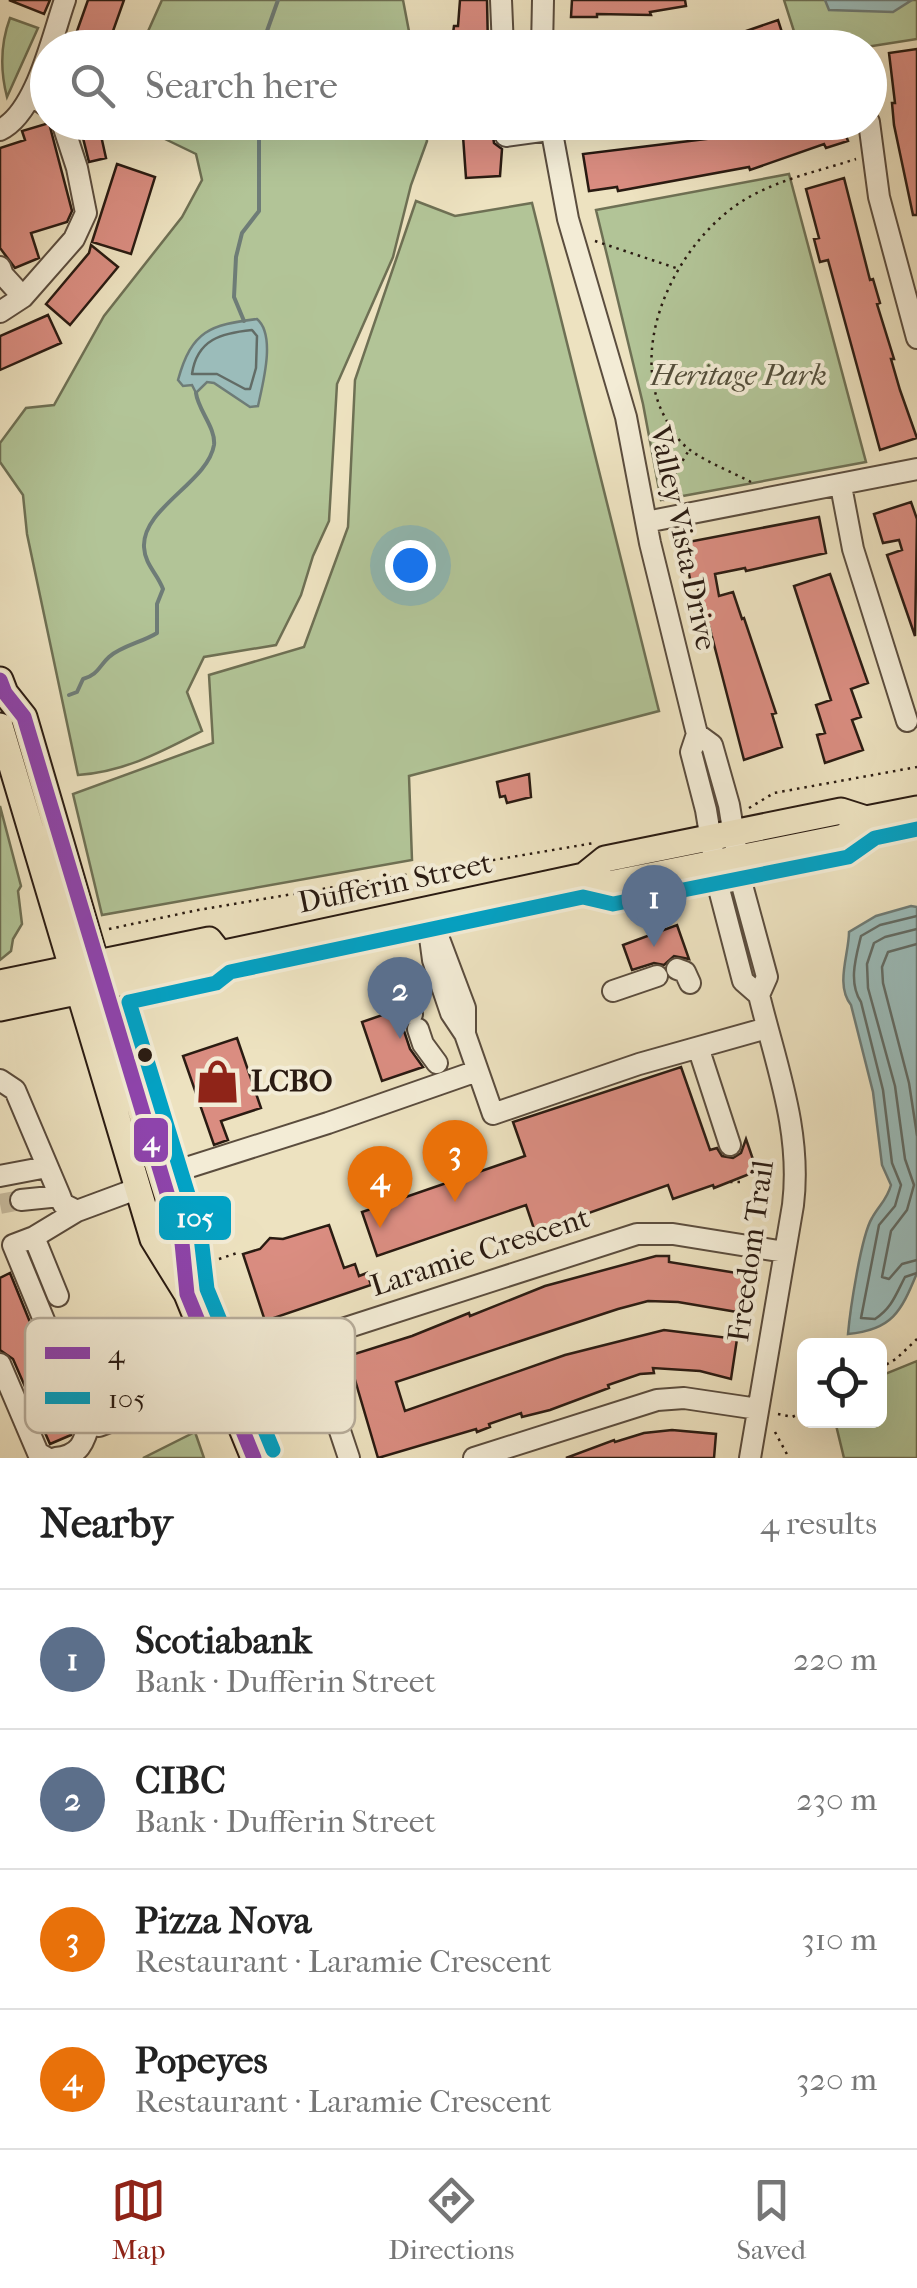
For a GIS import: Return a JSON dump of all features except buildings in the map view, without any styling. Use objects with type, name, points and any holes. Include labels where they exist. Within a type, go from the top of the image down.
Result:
[{"type":"main road","points":[[2,687],[0,726],[87,977],[150,1182],[182,1244],[187,1294],[197,1318]]},
{"type":"main road","points":[[2,687],[24,717],[87,977]]},
{"type":"main road","name":"Dufferin Street","points":[[0,1008],[209,940],[220,954],[584,876],[609,884],[841,811],[866,819],[917,809]]},
{"type":"main road","name":"Dufferin Street","points":[[0,982],[87,977]]},
{"type":"main road","points":[[244,1433],[254,1458]]},
{"type":"street","points":[[57,30],[65,0]]},
{"type":"street","points":[[501,0],[502,30]]},
{"type":"street","points":[[542,30],[543,0]]},
{"type":"street","points":[[0,130],[30,108]]},
{"type":"street","points":[[0,312],[23,297],[76,237],[86,213],[68,140]]},
{"type":"street","name":"Valley Vista Drive","points":[[554,140],[568,220],[626,417],[646,522],[697,734],[712,745],[724,848]]},
{"type":"street","points":[[871,140],[878,197],[917,338]]},
{"type":"street","points":[[0,267],[2,275],[23,297]]},
{"type":"street","points":[[646,522],[917,470]]},
{"type":"street","points":[[841,486],[853,550],[907,721]]},
{"type":"street","name":"Freedom Trail","points":[[724,848],[743,981],[758,995],[789,1107],[795,1148],[795,1187],[768,1411],[750,1458]]},
{"type":"street","points":[[426,908],[465,1008],[465,1034],[493,1114],[639,1064],[767,1028]]},
{"type":"street","points":[[613,991],[674,976]]},
{"type":"street","points":[[413,1013],[423,1044],[438,1063]]},
{"type":"street","points":[[699,1050],[730,1145]]},
{"type":"street","points":[[39,1318],[6,1247],[34,1237],[77,1211],[150,1182],[478,1070]]},
{"type":"street","points":[[0,1080],[15,1090],[64,1204],[77,1211]]},
{"type":"street","points":[[0,1176],[48,1167]]},
{"type":"street","points":[[21,1200],[60,1196]]},
{"type":"street","name":"Laramie Crescent","points":[[355,1325],[637,1234],[673,1234],[785,1252]]},
{"type":"street","points":[[34,1237],[58,1296]]},
{"type":"street","points":[[0,1364],[25,1423]]},
{"type":"street","points":[[474,1458],[657,1400],[684,1398],[768,1411]]},
{"type":"street","points":[[29,1433],[38,1453],[47,1458]]},
{"type":"street","points":[[56,1458],[75,1453],[84,1445],[87,1433]]},
{"type":"street","name":"Laramie Crescent","points":[[341,1433],[349,1458]]},
{"type":"path","points":[[757,485],[689,450],[665,420],[654,392],[650,358],[660,310],[680,269],[716,223],[751,195],[862,157]]},
{"type":"path","points":[[595,241],[680,269]]},
{"type":"path","points":[[663,502],[666,489],[689,450]]},
{"type":"path","points":[[749,808],[774,793],[917,767]]},
{"type":"path","points":[[109,929],[198,910],[603,841]]},
{"type":"path","points":[[730,1182],[740,1182]]},
{"type":"path","points":[[219,1259],[237,1253]]},
{"type":"path","points":[[378,1283],[384,1298]]},
{"type":"path","points":[[887,1364],[917,1339]]},
{"type":"path","points":[[768,1411],[797,1415]]},
{"type":"path","points":[[775,1432],[789,1458]]},
{"type":"green space","points":[[162,0],[403,0],[409,30],[149,30]]},
{"type":"green space","points":[[784,0],[917,0],[917,39],[887,44],[887,30],[794,30]]},
{"type":"green space","points":[[10,18],[38,28],[30,30],[30,46],[7,97],[2,58]]},
{"type":"green space","points":[[167,140],[427,141],[393,257],[337,384],[329,521],[301,595],[276,645],[204,657],[187,692],[202,731],[127,765],[78,775],[27,534],[23,495],[0,462],[0,443],[26,408],[54,405],[104,316],[182,217],[202,180],[196,154]]},
{"type":"green space","name":"Heritage Park","points":[[789,174],[866,462],[661,500],[643,404],[596,210]]},
{"type":"green space","points":[[416,201],[455,216],[532,203],[659,711],[409,776],[412,860],[102,915],[73,794],[213,743],[209,675],[304,647],[348,527],[355,380]]},
{"type":"green space","points":[[0,806],[21,886],[18,891],[22,924],[11,951],[0,960]]},
{"type":"green space","points":[[917,1361],[917,1458],[844,1458],[837,1428],[887,1428],[887,1373]]},
{"type":"green space","points":[[195,1433],[204,1458],[143,1458]]},
{"type":"water","points":[[825,0],[912,0],[893,12],[829,10]]},
{"type":"water","points":[[257,319],[263,326],[267,347],[258,406],[250,407],[214,383],[207,382],[196,393],[192,385],[183,386],[178,380],[183,363],[197,340],[215,328]]},
{"type":"water","points":[[917,907],[917,1273],[893,1317],[875,1328],[848,1334],[864,1240],[891,1185],[882,1165],[873,1092],[844,988],[849,932],[876,916]]},
{"type":"waterway","points":[[267,30],[278,0]]},
{"type":"waterway","points":[[244,321],[234,297],[236,257],[242,233],[259,211],[259,140]]},
{"type":"waterway","points":[[69,695],[77,692],[83,679],[95,673],[114,653],[157,633],[157,604],[163,589],[145,553],[146,533],[164,507],[200,471],[214,445],[196,393]]},
{"type":"tunnel","points":[[0,1204],[21,1200]]},
{"type":"transit line","name":"4","points":[[0,680],[24,717],[182,1243],[187,1294],[197,1318]]},
{"type":"transit line","name":"105","points":[[219,1318],[207,1289],[201,1237],[129,1002],[216,983],[230,972],[583,897],[613,904],[848,857],[875,838],[917,829]]},
{"type":"transit line","name":"4","points":[[244,1433],[254,1458]]},
{"type":"transit line","name":"105","points":[[266,1433],[273,1450]]},
{"type":"place","name":"Scotiabank","points":[[654,947]]},
{"type":"place","name":"CIBC","points":[[400,1039]]},
{"type":"place","name":"LCBO","points":[[218,1081]]},
{"type":"place","name":"Pizza Nova","points":[[455,1202]]},
{"type":"place","name":"Popeyes","points":[[380,1228]]}]
